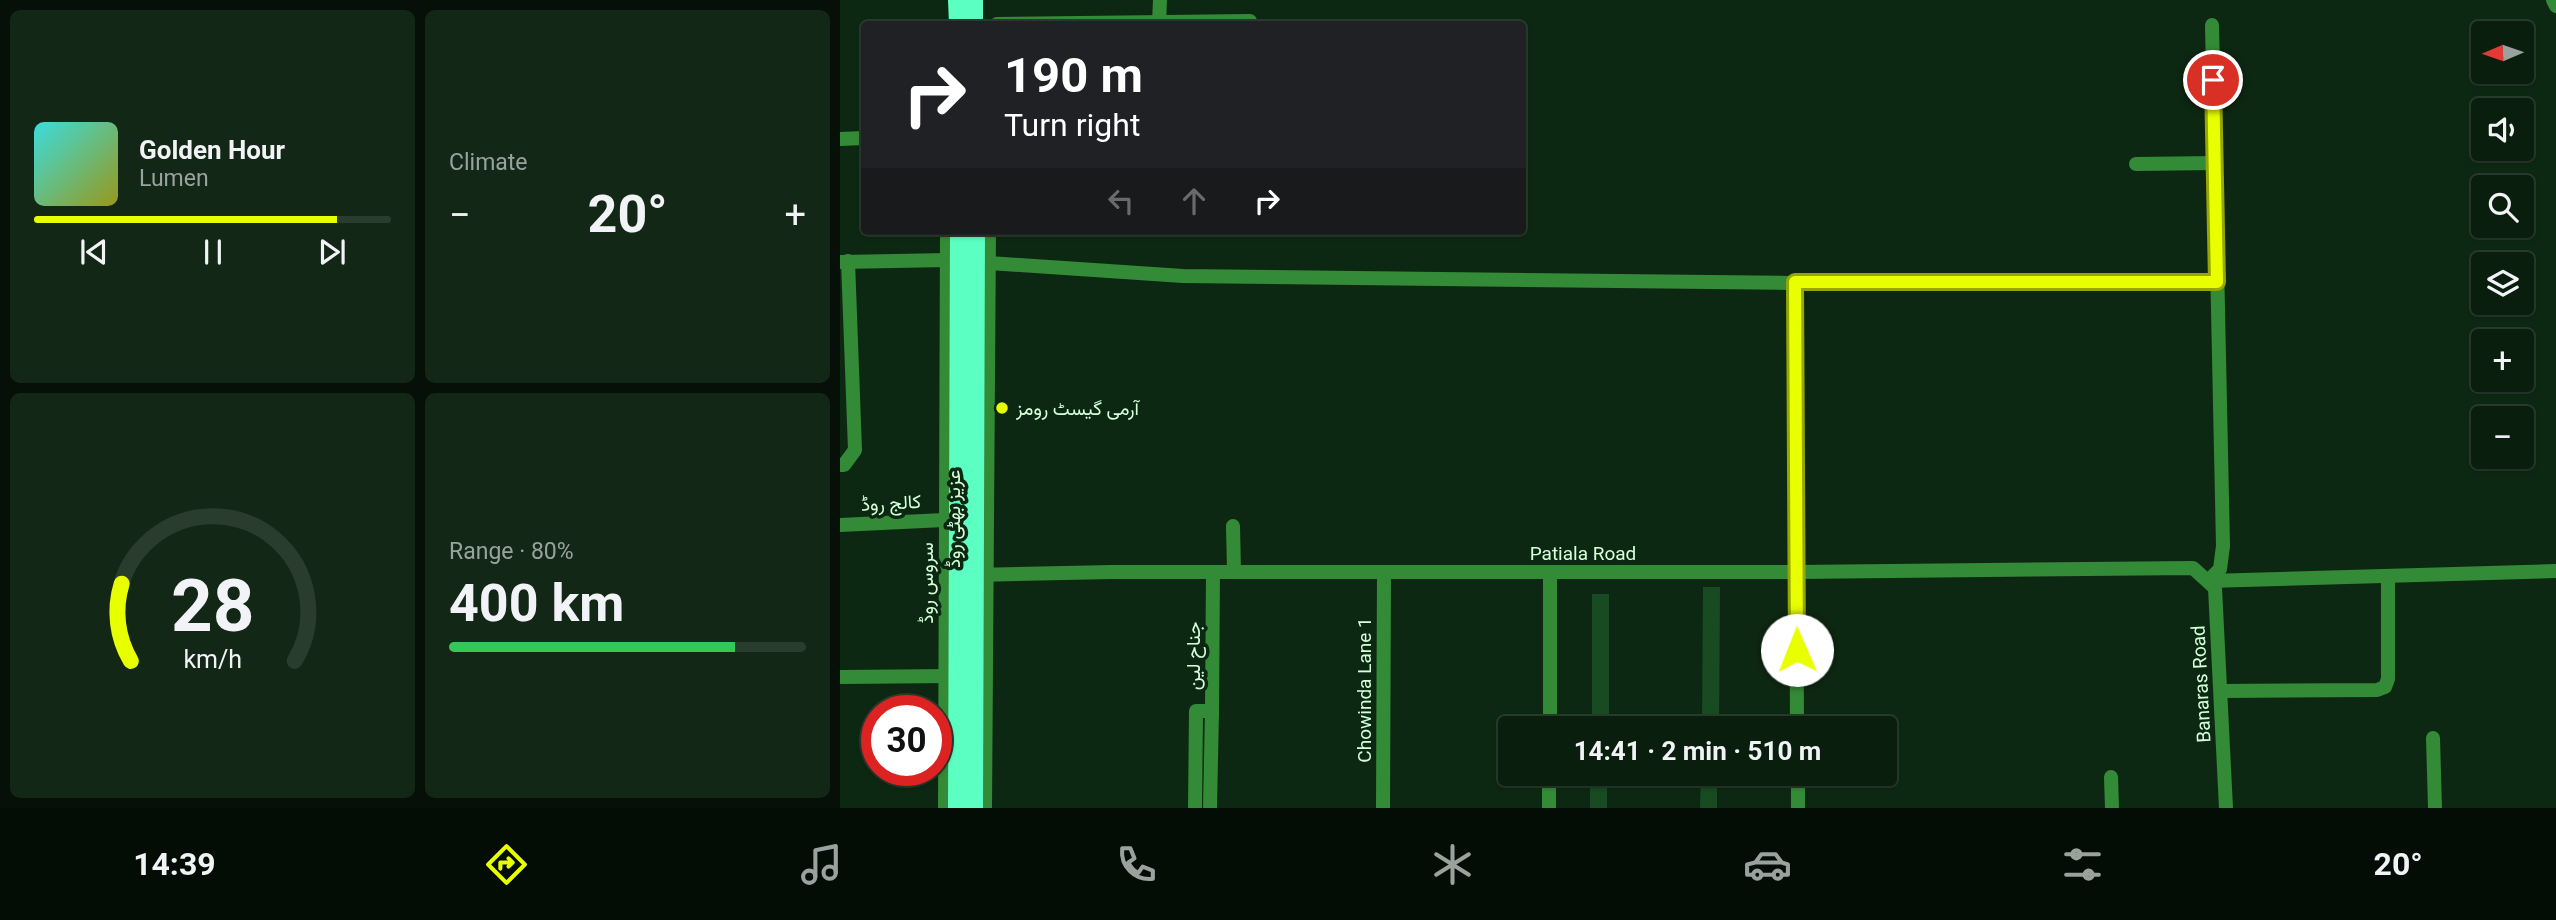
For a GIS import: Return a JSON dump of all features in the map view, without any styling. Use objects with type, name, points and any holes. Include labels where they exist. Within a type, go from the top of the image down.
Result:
[{"type":"main road","points":[[957,0],[958,21]]},
{"type":"main road","points":[[974,0],[974,21]]},
{"type":"main road","name":"عزیز بھٹی روڈ","points":[[957,808],[951,676],[959,235]]},
{"type":"main road","name":"عزیز بھٹی روڈ","points":[[974,808],[981,575],[976,235]]},
{"type":"street","points":[[1159,21],[1160,0]]},
{"type":"street","points":[[2553,0],[2556,6]]},
{"type":"street","points":[[2208,581],[2220,569],[2222,546],[2212,25]]},
{"type":"street","points":[[840,139],[861,138]]},
{"type":"street","points":[[2136,164],[2215,163]]},
{"type":"street","name":"سروس روڈ","points":[[945,808],[951,676],[944,520],[947,235]]},
{"type":"street","points":[[985,808],[981,575],[989,235]]},
{"type":"street","points":[[840,465],[844,465],[855,450],[844,261],[948,260]]},
{"type":"street","points":[[989,263],[1183,276],[1795,282],[2217,282]]},
{"type":"street","points":[[1795,282],[1797,716]]},
{"type":"street","name":"کالج روڈ","points":[[840,526],[944,520]]},
{"type":"street","points":[[1233,526],[1234,572]]},
{"type":"street","name":"Patiala Road","points":[[981,575],[2193,568],[2208,581]]},
{"type":"street","points":[[2208,581],[2556,571]]},
{"type":"street","name":"جناح لین","points":[[1195,808],[1196,711],[1212,711],[1213,572]]},
{"type":"street","points":[[1550,572],[1550,716]]},
{"type":"street","name":"Chowinda Lane 1","points":[[1382,808],[1384,573]]},
{"type":"street","points":[[2221,691],[2377,690],[2385,687],[2388,679],[2388,576]]},
{"type":"street","name":"Banaras Road","points":[[2208,581],[2215,588],[2226,808]]},
{"type":"street","points":[[840,677],[951,676]]},
{"type":"street","points":[[1210,808],[1212,711]]},
{"type":"street","points":[[2433,738],[2434,808]]},
{"type":"street","points":[[2111,778],[2112,808]]},
{"type":"street","points":[[1549,786],[1549,808]]},
{"type":"street","points":[[1798,786],[1798,808]]},
{"type":"building","points":[[1703,587],[1720,587],[1719,716],[1702,716]]},
{"type":"building","points":[[1592,594],[1609,594],[1609,716],[1592,716]]},
{"type":"building","points":[[1590,786],[1607,786],[1607,808],[1590,808]]},
{"type":"building","points":[[1701,786],[1717,786],[1717,808],[1700,808]]},
{"type":"place","name":"آرمی گیسٹ رومز","points":[[1002,408]]},
{"type":"route","points":[[1797,650],[1795,282],[2217,282],[2213,80]]}]
